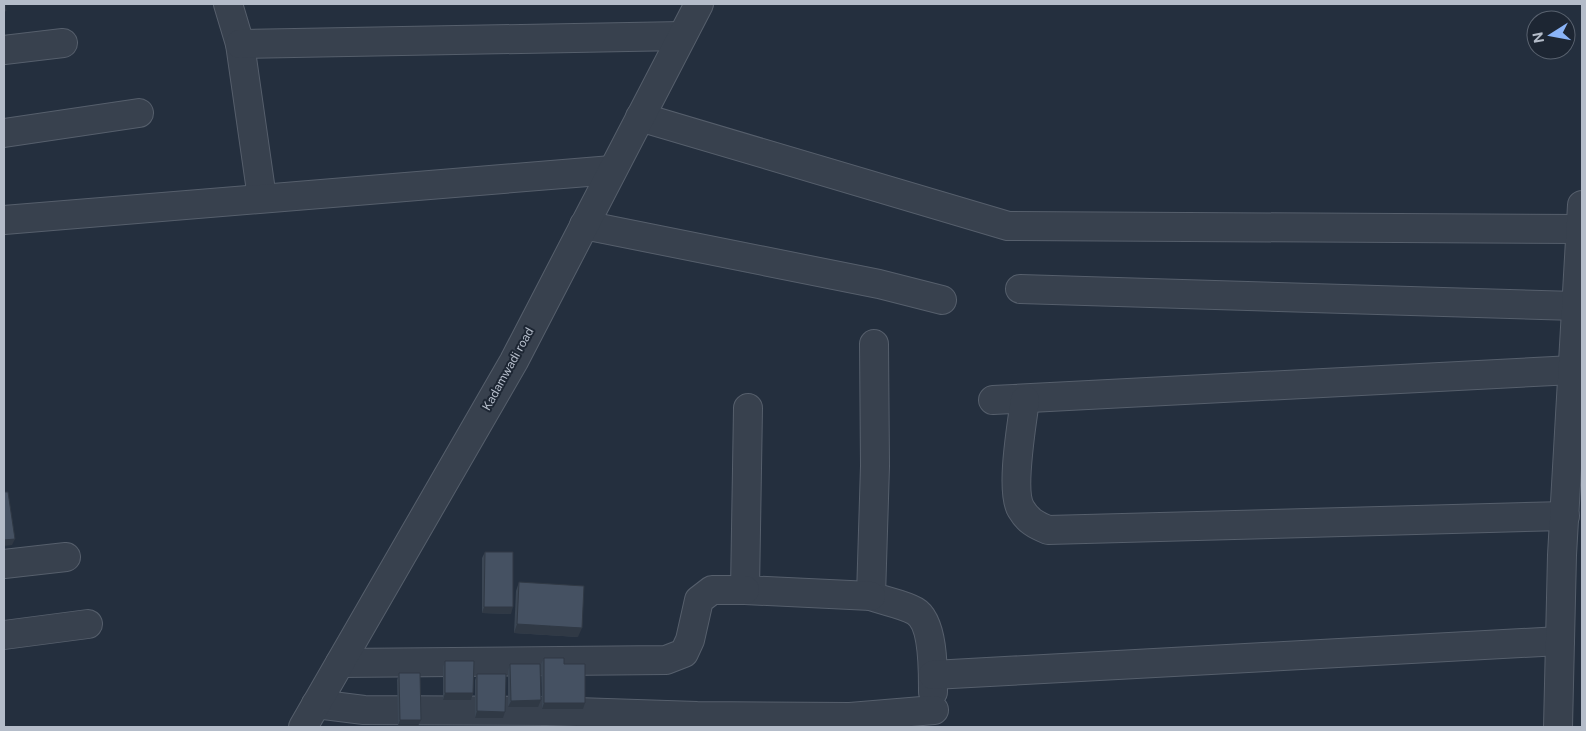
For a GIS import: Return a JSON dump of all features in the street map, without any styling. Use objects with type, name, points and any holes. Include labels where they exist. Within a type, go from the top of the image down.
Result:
[{"type":"street","points":[[228,4],[240,44],[262,198]]},
{"type":"street","name":"Kadamwadi road","points":[[310,716],[514,361],[699,4]]},
{"type":"street","points":[[240,44],[682,36]]},
{"type":"street","points":[[4,50],[63,43]]},
{"type":"street","points":[[4,133],[140,113]]},
{"type":"street","points":[[640,117],[1008,226],[1582,217],[1565,516],[1558,727]]},
{"type":"street","points":[[4,220],[612,170]]},
{"type":"street","points":[[584,225],[880,284],[942,300]]},
{"type":"street","points":[[1020,289],[1576,306]]},
{"type":"street","points":[[870,596],[875,466],[874,344]]},
{"type":"street","points":[[993,400],[1025,400],[1573,370]]},
{"type":"street","points":[[1025,400],[1017,478],[1020,507],[1033,524],[1048,530],[1565,516]]},
{"type":"street","points":[[745,590],[748,408]]},
{"type":"street","points":[[4,564],[66,557]]},
{"type":"street","points":[[310,716],[364,710],[547,711],[696,716],[935,719],[928,630],[922,617],[914,610],[870,596],[712,590],[699,600],[690,640],[684,653],[666,660],[340,663]]},
{"type":"street","points":[[4,635],[88,624]]},
{"type":"street","points":[[933,675],[1560,641]]},
{"type":"building","points":[[4,492],[8,492],[15,539],[4,540]]},
{"type":"building","points":[[485,552],[513,552],[513,607],[484,607]]},
{"type":"building","points":[[519,582],[584,586],[582,628],[517,624]]},
{"type":"building","points":[[544,658],[564,658],[564,664],[585,664],[585,703],[544,703]]},
{"type":"building","points":[[445,661],[474,661],[473,693],[445,693]]},
{"type":"building","points":[[510,664],[540,664],[541,700],[511,701]]},
{"type":"building","points":[[399,673],[420,673],[421,720],[400,720]]},
{"type":"building","points":[[477,674],[506,674],[505,712],[477,711]]}]
